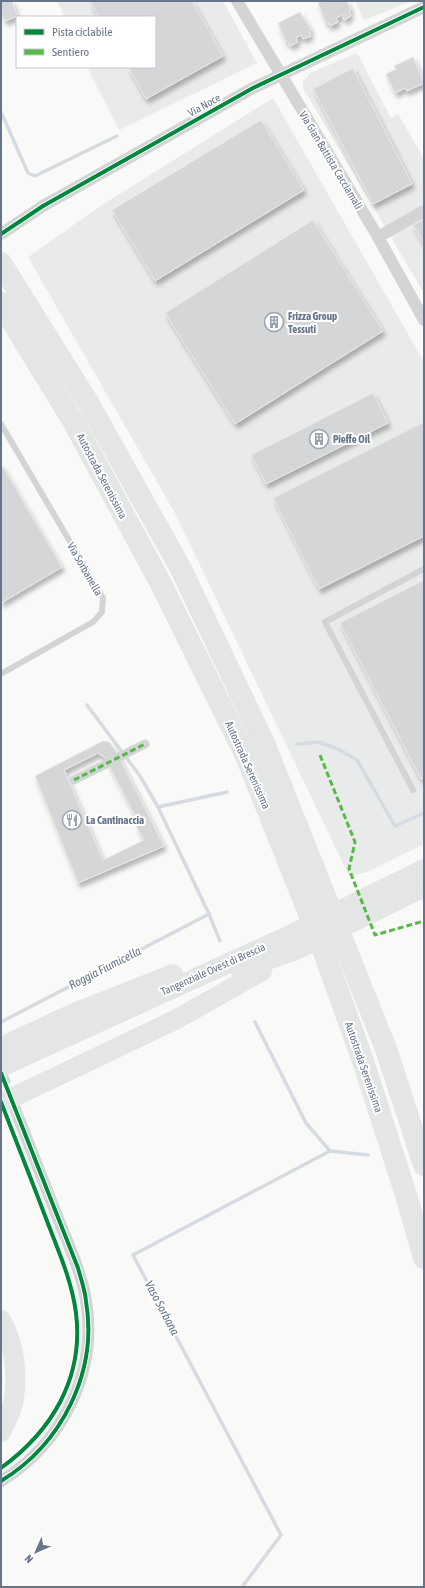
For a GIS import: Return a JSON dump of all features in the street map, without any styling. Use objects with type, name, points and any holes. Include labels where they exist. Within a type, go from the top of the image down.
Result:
[{"type":"highway","name":"Autostrada Serenissima","points":[[1,263],[89,404],[180,569],[264,743],[386,1049],[424,1165]]},
{"type":"highway","name":"Autostrada Serenissima","points":[[1,303],[84,442],[160,582],[246,756],[320,941],[363,1061],[406,1195],[424,1258]]},
{"type":"highway","name":"Tangenziale Ovest di Brescia","points":[[368,905],[424,869]]},
{"type":"highway","name":"Tangenziale Ovest di Brescia","points":[[1,1067],[368,905],[424,887]]},
{"type":"highway","name":"Tangenziale Ovest di Brescia","points":[[1,1082],[242,970],[289,941]]},
{"type":"highway","points":[[1,1047],[74,1013],[191,966],[289,941]]},
{"type":"highway","points":[[1,1103],[175,1020],[289,941]]},
{"type":"highway","points":[[1,1111],[28,1098],[66,1072]]},
{"type":"highway","points":[[1,1320],[13,1349],[16,1373],[14,1398],[1,1432]]},
{"type":"street","name":"Via Gian Battista Cacciamali","points":[[237,1],[378,237],[424,320]]},
{"type":"street","name":"Via Noce","points":[[1,234],[17,223],[240,96],[280,75],[424,7]]},
{"type":"street","points":[[378,237],[424,210]]},
{"type":"street","points":[[119,757],[145,744]]},
{"type":"street","points":[[74,780],[108,763]]},
{"type":"street","points":[[1,1481],[32,1458],[51,1436],[65,1416],[78,1390],[85,1366],[88,1345],[86,1300],[78,1268],[19,1119]]},
{"type":"lane","name":"Via Sorbanella","points":[[1,424],[103,598],[102,612],[93,622],[1,674]]},
{"type":"lane","points":[[413,790],[325,622],[424,569]]},
{"type":"shaded area","points":[[57,1],[223,1],[257,63],[119,130],[88,68],[156,68],[156,16],[64,16]]},
{"type":"shaded area","points":[[355,1],[412,1],[364,20]]},
{"type":"shaded area","points":[[357,53],[391,118],[398,114],[424,159],[424,293],[303,88],[303,82],[310,73]]},
{"type":"shaded area","points":[[273,98],[424,362],[424,844],[367,872],[349,876],[176,515],[28,257],[99,207]]},
{"type":"building","points":[[1,1],[12,1],[17,16],[5,21],[1,12]]},
{"type":"building","points":[[90,1],[192,1],[223,56],[146,99],[129,68],[156,68],[156,16],[98,16]]},
{"type":"building","points":[[323,1],[347,1],[351,10],[349,11],[351,16],[344,20],[342,15],[336,18],[338,22],[330,26],[328,22],[326,23],[318,3]]},
{"type":"building","points":[[300,12],[311,30],[309,31],[311,36],[303,39],[301,35],[296,38],[298,42],[290,46],[288,41],[286,42],[278,23]]},
{"type":"building","points":[[413,57],[424,83],[407,91],[405,88],[395,93],[386,74],[396,69],[394,66]]},
{"type":"building","points":[[353,68],[412,184],[373,204],[313,89]]},
{"type":"building","points":[[261,120],[304,190],[155,281],[112,210]]},
{"type":"building","points":[[424,219],[424,244],[413,225]]},
{"type":"building","name":"Frizza Group Tessuti","points":[[313,220],[383,331],[235,424],[165,313]]},
{"type":"building","name":"Pieffe Oil","points":[[373,393],[388,423],[266,484],[251,455]]},
{"type":"building","points":[[424,422],[424,536],[319,589],[273,498]]},
{"type":"building","points":[[1,464],[62,567],[1,603]]},
{"type":"building","points":[[424,580],[424,778],[421,779],[340,623]]},
{"type":"building","points":[[103,741],[109,742],[116,751],[164,846],[78,883],[35,776]],"holes":[[[98,753],[106,758],[139,824],[136,826],[144,840],[103,860],[64,770]]]},
{"type":"waterway","points":[[1,112],[28,173],[35,176],[117,136]]},
{"type":"waterway","name":"Roggia Fiumicella","points":[[87,705],[140,776],[158,807],[227,792]]},
{"type":"waterway","name":"Roggia Fiumicella","points":[[297,744],[319,742],[338,749],[357,760],[395,826],[424,813]]},
{"type":"waterway","name":"Roggia Fiumicella","points":[[158,807],[209,914]]},
{"type":"waterway","name":"Roggia Fiumicella","points":[[1,1022],[209,914],[220,941]]},
{"type":"waterway","name":"Roggia Fiumicella","points":[[255,1022],[306,1123],[330,1151]]},
{"type":"waterway","name":"Vaso Sorbana","points":[[242,1587],[281,1535],[133,1255],[330,1151],[368,1155]]},
{"type":"tunnel","points":[[1,1073],[19,1119]]},
{"type":"marked path","points":[[74,780],[145,744]]},
{"type":"marked path","points":[[320,755],[355,842],[349,869],[375,935],[424,921]]},
{"type":"cycle path","points":[[1,234],[43,206],[253,88],[424,7]]},
{"type":"cycle path","points":[[1,1073],[78,1268],[83,1284],[88,1328],[86,1354],[80,1379],[71,1404],[58,1427],[42,1447],[23,1466],[1,1481]]},
{"type":"cycle path","points":[[1,1102],[68,1277],[76,1313],[77,1337],[75,1359],[69,1381],[61,1401],[49,1420],[35,1437],[1,1468]]},
{"type":"place","name":"Frizza Group Tessuti","points":[[274,322]]},
{"type":"place","name":"Pieffe Oil","points":[[319,439]]},
{"type":"place","name":"La Cantinaccia","points":[[72,820]]}]
